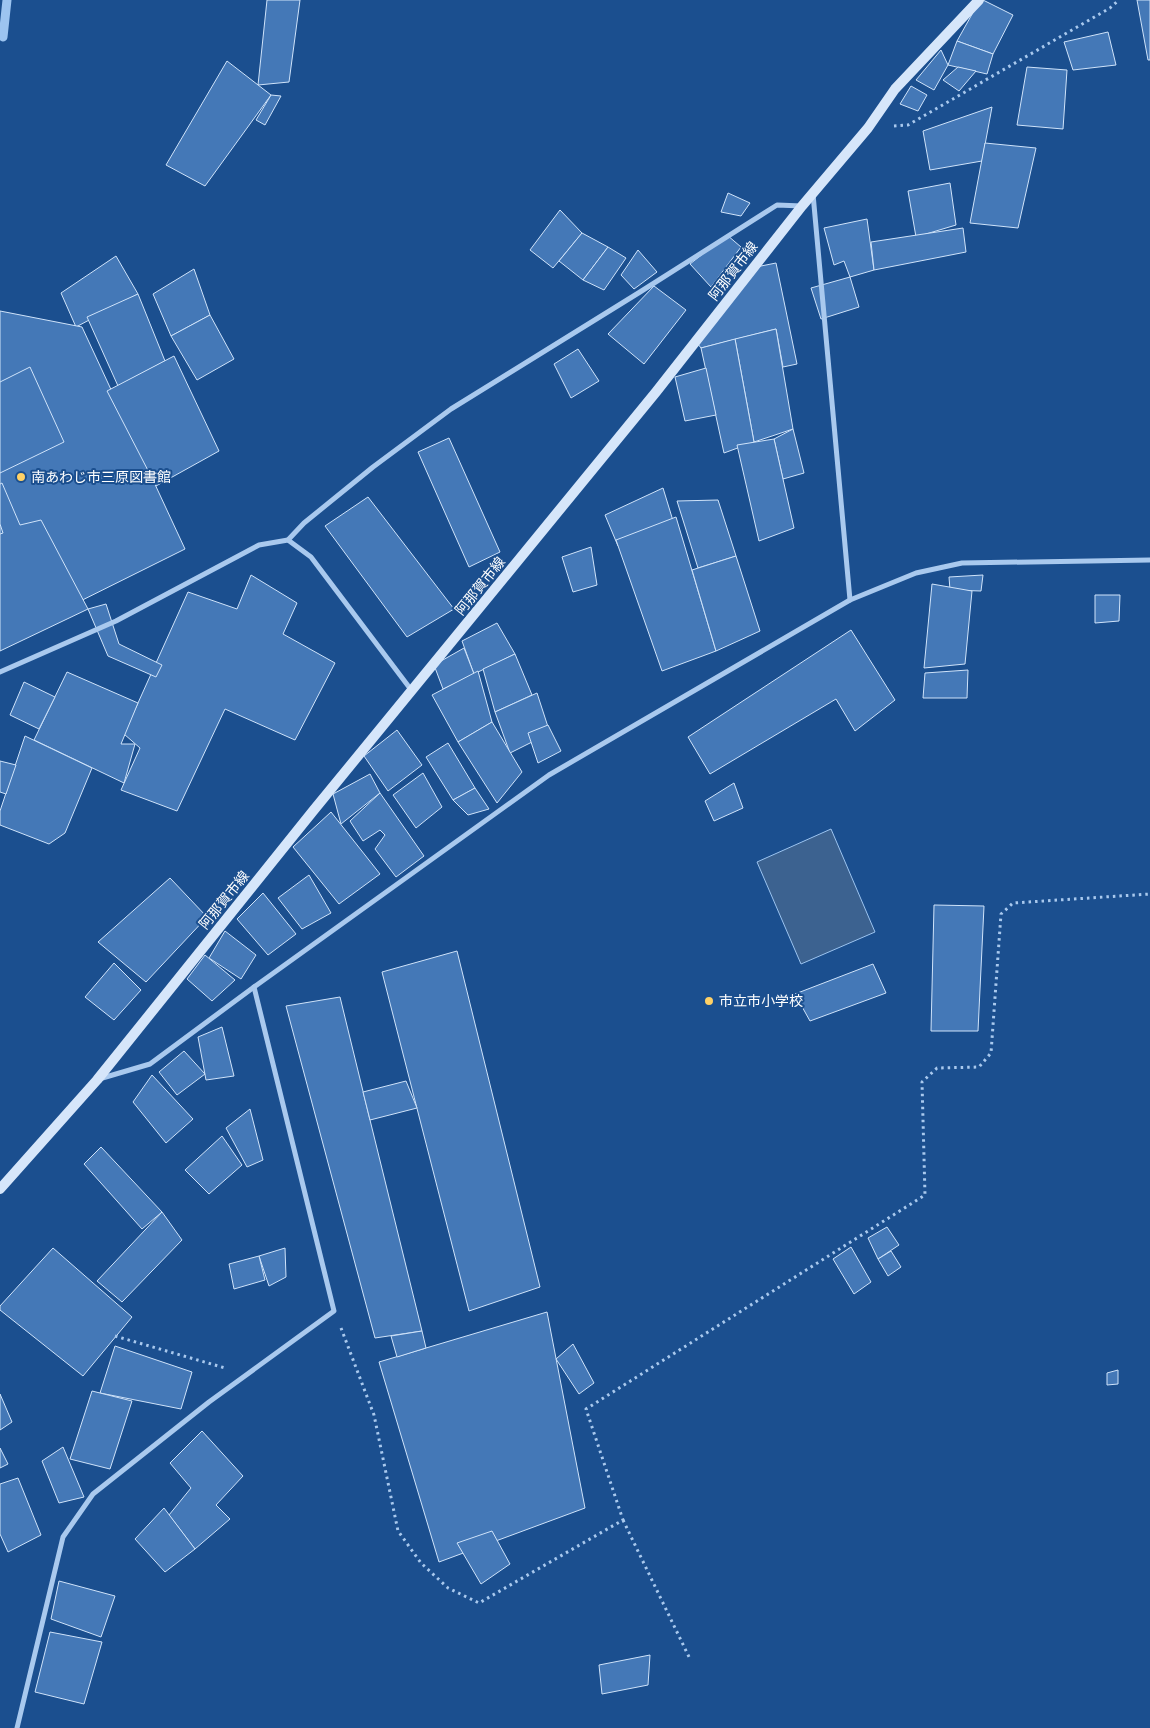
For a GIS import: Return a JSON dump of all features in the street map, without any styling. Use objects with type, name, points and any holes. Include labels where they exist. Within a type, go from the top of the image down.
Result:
[{"type":"main road","name":"阿那賀市線","points":[[0,1189],[97,1080],[313,811],[656,392],[802,206],[868,128],[895,89],[979,0]]},
{"type":"street","points":[[813,193],[850,600]]},
{"type":"street","points":[[0,672],[116,621],[259,545],[288,540],[312,516],[451,409],[777,205],[802,206]]},
{"type":"street","points":[[288,540],[311,557],[412,691]]},
{"type":"street","points":[[97,1080],[150,1064],[549,775],[850,600],[916,573],[962,563],[1150,560]]},
{"type":"street","points":[[17,1728],[63,1537],[93,1494],[210,1402],[334,1311],[254,987]]},
{"type":"path","points":[[868,128],[908,126],[1110,8],[1119,0]]},
{"type":"path","points":[[690,1659],[623,1520],[586,1410],[925,1195],[922,1082],[937,1068],[979,1067],[991,1052],[1001,914],[1013,904],[1150,894]]},
{"type":"path","points":[[334,1311],[374,1415],[398,1531],[421,1563],[448,1588],[479,1603],[623,1520]]},
{"type":"path","points":[[115,1336],[247,1375]]},
{"type":"water","points":[[831,829],[875,932],[801,964],[757,862]]},
{"type":"building","points":[[267,0],[300,0],[289,82],[258,85]]},
{"type":"building","points":[[980,0],[1013,15],[993,54],[957,41]]},
{"type":"building","points":[[1137,0],[1150,0],[1150,60],[1148,60]]},
{"type":"building","points":[[1108,32],[1116,65],[1073,70],[1064,42]]},
{"type":"building","points":[[957,41],[993,54],[987,74],[948,65]]},
{"type":"building","points":[[941,50],[948,65],[934,90],[916,80]]},
{"type":"building","points":[[227,61],[271,95],[205,186],[166,165]]},
{"type":"building","points":[[958,67],[976,71],[959,91],[943,80]]},
{"type":"building","points":[[1027,67],[1067,70],[1063,129],[1017,125]]},
{"type":"building","points":[[911,86],[927,95],[918,111],[900,104]]},
{"type":"building","points":[[271,95],[281,96],[265,125],[256,120]]},
{"type":"building","points":[[992,107],[982,161],[930,170],[923,131]]},
{"type":"building","points":[[985,143],[1036,148],[1018,228],[970,223]]},
{"type":"building","points":[[950,183],[956,225],[916,237],[908,191]]},
{"type":"building","points":[[728,193],[750,203],[741,216],[721,212]]},
{"type":"building","points":[[560,210],[582,233],[553,268],[530,250]]},
{"type":"building","points":[[867,219],[874,270],[850,277],[844,261],[834,265],[824,228]]},
{"type":"building","points":[[963,228],[966,252],[874,270],[871,242]]},
{"type":"building","points":[[582,233],[608,247],[583,280],[559,261]]},
{"type":"building","points":[[727,235],[741,247],[711,287],[690,264]]},
{"type":"building","points":[[608,247],[626,258],[604,290],[583,280]]},
{"type":"building","points":[[638,250],[657,272],[634,289],[621,275]]},
{"type":"building","points":[[116,256],[138,294],[76,327],[61,293]]},
{"type":"building","points":[[776,263],[797,364],[783,367],[776,329],[701,348],[694,339],[751,268]]},
{"type":"building","points":[[194,269],[210,315],[171,336],[153,294]]},
{"type":"building","points":[[850,277],[859,307],[821,319],[811,288]]},
{"type":"building","points":[[654,286],[686,310],[644,364],[608,334]]},
{"type":"building","points":[[138,294],[165,361],[118,386],[87,317]]},
{"type":"building","points":[[0,311],[82,327],[185,549],[0,641]]},
{"type":"building","points":[[210,315],[234,359],[197,380],[171,336]]},
{"type":"building","points":[[776,329],[793,429],[754,442],[735,339]]},
{"type":"building","points":[[735,339],[754,442],[724,453],[701,348]]},
{"type":"building","points":[[578,349],[599,381],[571,398],[554,364]]},
{"type":"building","points":[[174,356],[219,451],[156,486],[107,391]]},
{"type":"building","points":[[30,367],[64,442],[0,473],[0,382]]},
{"type":"building","points":[[706,368],[716,415],[685,421],[675,377]]},
{"type":"building","points":[[793,429],[804,473],[783,479],[774,439]]},
{"type":"building","points":[[449,438],[500,552],[469,567],[418,452]]},
{"type":"building","points":[[774,439],[794,528],[759,541],[737,445]]},
{"type":"building","points":[[2,483],[20,525],[41,520],[88,609],[0,651],[0,534],[3,533],[0,524],[0,484]]},
{"type":"building","points":[[663,488],[674,524],[618,546],[605,515]]},
{"type":"building","points":[[368,497],[454,609],[407,637],[325,526]]},
{"type":"building","points":[[718,500],[736,556],[698,568],[677,501]]},
{"type":"building","points":[[676,517],[716,651],[662,671],[616,540]]},
{"type":"building","points":[[591,547],[597,585],[573,592],[562,557]]},
{"type":"building","points":[[736,556],[760,631],[716,651],[692,570]]},
{"type":"building","points":[[251,575],[297,603],[283,634],[335,663],[295,740],[225,709],[177,811],[121,790],[140,748],[124,734],[188,592],[237,609]]},
{"type":"building","points":[[983,575],[981,591],[950,590],[949,577]]},
{"type":"building","points":[[932,584],[972,591],[965,664],[924,668]]},
{"type":"building","points":[[1095,595],[1120,595],[1119,621],[1095,623]]},
{"type":"building","points":[[106,604],[119,644],[162,665],[156,677],[108,656],[88,609]]},
{"type":"building","points":[[497,623],[515,654],[474,674],[462,641]]},
{"type":"building","points":[[851,630],[895,700],[855,731],[836,699],[710,774],[688,737]]},
{"type":"building","points":[[464,648],[474,674],[443,689],[434,665]]},
{"type":"building","points":[[515,654],[532,695],[495,712],[483,669]]},
{"type":"building","points":[[968,670],[967,698],[923,698],[925,673]]},
{"type":"building","points":[[478,671],[492,722],[458,742],[432,695]]},
{"type":"building","points":[[67,672],[138,703],[121,744],[135,744],[124,783],[34,740]]},
{"type":"building","points":[[24,682],[55,697],[39,729],[10,715]]},
{"type":"building","points":[[537,693],[550,733],[510,753],[495,712]]},
{"type":"building","points":[[492,722],[522,772],[497,803],[458,742]]},
{"type":"building","points":[[548,725],[561,751],[538,763],[528,733]]},
{"type":"building","points":[[397,730],[422,765],[388,791],[364,756]]},
{"type":"building","points":[[25,736],[92,768],[65,833],[49,844],[0,825],[0,811]]},
{"type":"building","points":[[448,743],[475,788],[453,800],[426,757]]},
{"type":"building","points":[[0,761],[16,765],[6,794],[0,792]]},
{"type":"building","points":[[423,773],[442,807],[416,828],[393,795]]},
{"type":"building","points":[[370,774],[380,793],[341,824],[333,794]]},
{"type":"building","points":[[734,783],[743,808],[714,821],[705,801]]},
{"type":"building","points":[[475,788],[489,809],[468,815],[453,800]]},
{"type":"building","points":[[380,793],[424,856],[396,877],[375,849],[385,835],[380,830],[363,841],[350,821]]},
{"type":"building","points":[[331,812],[380,874],[339,904],[293,847]]},
{"type":"building","points":[[309,875],[331,913],[302,929],[278,898]]},
{"type":"building","points":[[170,878],[207,917],[146,982],[98,942]]},
{"type":"building","points":[[263,893],[296,934],[268,955],[237,919]]},
{"type":"building","points":[[934,905],[984,906],[978,1031],[931,1031]]},
{"type":"building","points":[[225,931],[256,955],[241,979],[209,958]]},
{"type":"building","points":[[457,951],[540,1287],[469,1311],[382,972]]},
{"type":"building","points":[[205,955],[235,980],[212,1001],[187,979]]},
{"type":"building","points":[[114,963],[141,990],[114,1020],[85,997]]},
{"type":"building","points":[[873,964],[886,993],[810,1021],[795,994]]},
{"type":"building","points":[[340,997],[422,1331],[375,1338],[286,1006]]},
{"type":"building","points":[[222,1027],[234,1076],[206,1080],[198,1037]]},
{"type":"building","points":[[184,1051],[205,1074],[177,1095],[159,1072]]},
{"type":"building","points":[[152,1075],[193,1119],[166,1143],[133,1102]]},
{"type":"building","points":[[406,1081],[417,1108],[370,1120],[363,1092]]},
{"type":"building","points":[[250,1109],[263,1160],[247,1167],[226,1128]]},
{"type":"building","points":[[222,1136],[242,1165],[209,1194],[185,1170]]},
{"type":"building","points":[[101,1147],[162,1212],[142,1229],[84,1164]]},
{"type":"building","points":[[162,1212],[182,1240],[122,1302],[97,1281]]},
{"type":"building","points":[[887,1227],[899,1245],[878,1259],[868,1238]]},
{"type":"building","points":[[851,1247],[871,1282],[854,1294],[833,1259]]},
{"type":"building","points":[[53,1248],[132,1317],[83,1376],[0,1310],[0,1306]]},
{"type":"building","points":[[285,1248],[286,1277],[269,1286],[259,1256]]},
{"type":"building","points":[[891,1251],[901,1267],[888,1276],[878,1259]]},
{"type":"building","points":[[259,1256],[265,1280],[234,1289],[229,1264]]},
{"type":"building","points":[[547,1312],[585,1508],[439,1562],[379,1362]]},
{"type":"building","points":[[422,1331],[426,1348],[397,1357],[391,1336]]},
{"type":"building","points":[[573,1344],[594,1383],[579,1394],[556,1359]]},
{"type":"building","points":[[115,1346],[192,1372],[181,1409],[100,1393]]},
{"type":"building","points":[[1118,1370],[1118,1384],[1107,1385],[1107,1373]]},
{"type":"building","points":[[92,1391],[132,1401],[110,1469],[70,1459]]},
{"type":"building","points":[[0,1394],[12,1422],[0,1430]]},
{"type":"building","points":[[202,1431],[243,1476],[216,1505],[230,1519],[195,1549],[169,1515],[191,1488],[170,1463]]},
{"type":"building","points":[[63,1447],[84,1497],[59,1503],[42,1461]]},
{"type":"building","points":[[0,1448],[8,1464],[0,1468]]},
{"type":"building","points":[[18,1478],[41,1535],[8,1552],[0,1534],[0,1484]]},
{"type":"building","points":[[164,1508],[195,1549],[165,1572],[135,1539]]},
{"type":"building","points":[[492,1531],[510,1564],[481,1584],[457,1543]]},
{"type":"building","points":[[59,1581],[115,1596],[101,1637],[51,1619]]},
{"type":"building","points":[[50,1632],[102,1642],[84,1704],[35,1692]]},
{"type":"building","points":[[650,1655],[648,1685],[602,1694],[599,1665]]},
{"type":"waterway","points":[[3,37],[7,0]]},
{"type":"place","name":"南あわじ市三原図書館","points":[[21,477]]},
{"type":"place","name":"市立市小学校","points":[[709,1001]]}]
